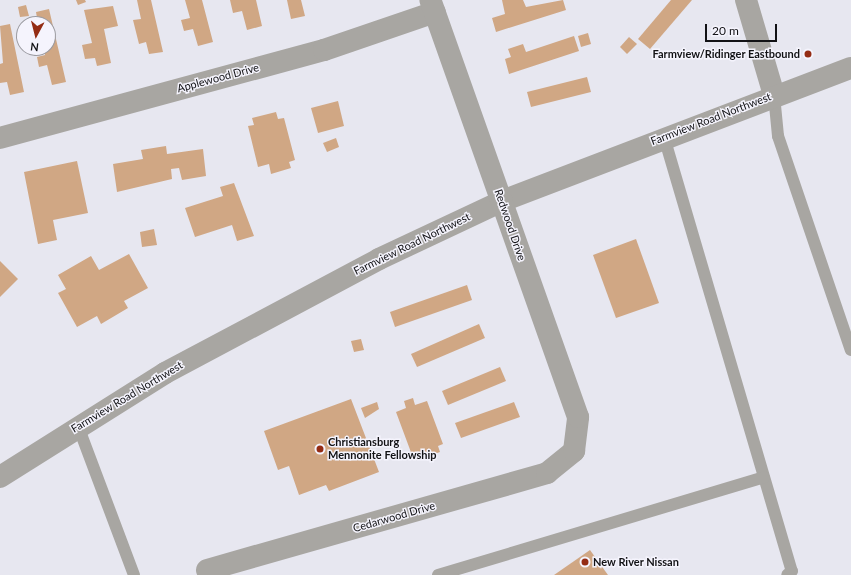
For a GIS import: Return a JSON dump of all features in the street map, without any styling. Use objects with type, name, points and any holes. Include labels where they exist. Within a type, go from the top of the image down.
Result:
[{"type":"street","points":[[746,0],[774,95]]},
{"type":"street","name":"Applewood Drive","points":[[0,138],[324,50],[433,6]]},
{"type":"street","name":"Redwood Drive","points":[[433,6],[578,417],[574,450]]},
{"type":"street","name":"Farmview Road Northwest","points":[[0,477],[78,426],[252,325],[379,259],[502,201],[774,95],[851,68]]},
{"type":"street","name":"Cedarwood Drive","points":[[208,570],[547,473],[574,450]]},
{"type":"lane","points":[[774,95],[778,136],[851,350]]},
{"type":"lane","points":[[664,137],[792,571],[787,575]]},
{"type":"lane","points":[[78,426],[134,575]]},
{"type":"lane","points":[[438,575],[764,477]]},
{"type":"building","points":[[76,0],[85,0],[86,2],[78,5]]},
{"type":"building","points":[[137,0],[151,0],[163,52],[149,54],[146,42],[139,44],[133,20],[141,19]]},
{"type":"building","points":[[185,0],[202,0],[213,42],[198,46],[193,29],[184,31],[181,20],[190,18]]},
{"type":"building","points":[[230,0],[256,0],[262,26],[247,30],[242,11],[233,13]]},
{"type":"building","points":[[287,0],[301,0],[305,16],[291,19]]},
{"type":"building","points":[[502,0],[523,0],[526,7],[563,0],[566,10],[496,32],[492,18],[505,14]]},
{"type":"building","points":[[671,0],[692,0],[650,49],[638,39]]},
{"type":"building","points":[[26,5],[29,16],[20,16],[18,7]]},
{"type":"building","points":[[113,6],[118,26],[104,29],[111,63],[97,66],[95,58],[85,59],[82,45],[92,43],[84,10]]},
{"type":"building","points":[[49,9],[51,16],[37,16],[36,12]]},
{"type":"building","points":[[10,24],[24,92],[10,95],[7,82],[0,83],[0,64],[3,63],[0,26]]},
{"type":"building","points":[[588,33],[591,44],[581,47],[578,36]]},
{"type":"building","points":[[574,36],[579,51],[509,74],[505,59],[511,57],[508,49],[523,44],[526,52]]},
{"type":"building","points":[[629,37],[637,44],[627,54],[620,47]]},
{"type":"building","points":[[56,39],[66,82],[52,85],[47,65],[39,67],[37,57],[56,56]]},
{"type":"building","points":[[587,77],[591,92],[531,107],[527,92]]},
{"type":"building","points":[[338,101],[344,126],[318,133],[311,108]]},
{"type":"building","points":[[276,112],[278,119],[284,118],[295,160],[289,162],[291,168],[271,174],[269,164],[258,167],[248,126],[254,125],[252,118]]},
{"type":"building","points":[[336,138],[339,147],[327,152],[323,143]]},
{"type":"building","points":[[166,146],[167,154],[203,149],[206,176],[182,180],[179,168],[171,169],[172,179],[117,192],[113,164],[143,159],[141,150]]},
{"type":"building","points":[[77,161],[88,213],[53,220],[57,240],[38,244],[24,172]]},
{"type":"building","points":[[234,183],[254,236],[237,241],[232,225],[195,237],[185,208],[223,196],[220,187]]},
{"type":"building","points":[[154,229],[157,245],[142,247],[140,232]]},
{"type":"building","points":[[636,239],[659,303],[616,318],[593,255]]},
{"type":"building","points":[[129,254],[148,288],[124,301],[128,308],[101,324],[97,316],[77,327],[58,293],[66,289],[58,275],[91,256],[99,270]]},
{"type":"building","points":[[0,261],[18,279],[0,297]]},
{"type":"building","points":[[467,285],[472,300],[395,327],[390,312]]},
{"type":"building","points":[[479,324],[485,338],[417,367],[411,354]]},
{"type":"building","points":[[361,339],[364,350],[354,352],[351,341]]},
{"type":"building","points":[[500,367],[506,381],[448,405],[442,391]]},
{"type":"building","points":[[413,398],[415,405],[427,401],[443,444],[438,446],[440,452],[418,460],[416,453],[412,455],[396,412],[406,408],[404,401]]},
{"type":"building","name":"Christiansburg Mennonite Fellowship","points":[[351,399],[379,472],[329,491],[326,485],[299,495],[289,466],[278,470],[264,431]]},
{"type":"building","points":[[377,402],[379,409],[365,418],[361,408]]},
{"type":"building","points":[[514,402],[520,417],[461,438],[455,423]]},
{"type":"building","name":"New River Nissan","points":[[590,550],[608,575],[554,575]]},
{"type":"place","name":"Farmview/Ridinger Eastbound","points":[[808,54]]},
{"type":"place","name":"Christiansburg Mennonite Fellowship","points":[[320,449]]},
{"type":"place","name":"New River Nissan","points":[[585,562]]}]
